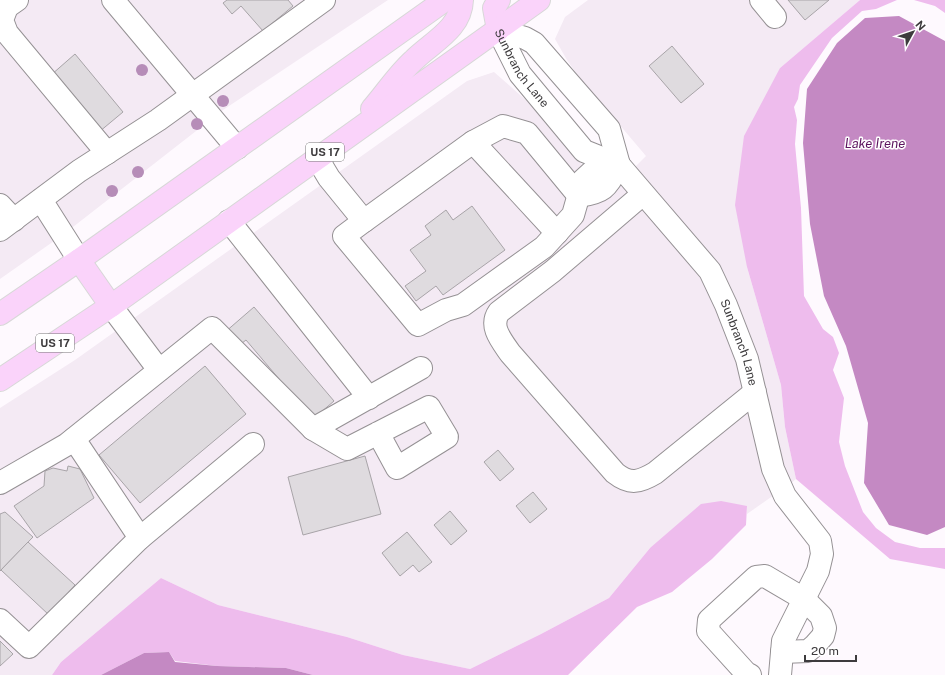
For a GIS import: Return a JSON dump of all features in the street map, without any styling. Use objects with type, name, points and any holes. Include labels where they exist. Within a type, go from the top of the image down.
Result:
[{"type":"main road","points":[[0,314],[79,260],[445,0]]},
{"type":"main road","points":[[350,134],[413,60],[451,28],[457,19],[462,0]]},
{"type":"main road","points":[[498,30],[494,8],[500,0]]},
{"type":"main road","name":"US 17","points":[[0,380],[111,306],[229,220],[539,0]]},
{"type":"main road","points":[[79,260],[111,306]]},
{"type":"street","points":[[17,0],[7,7],[2,20],[7,33],[107,154]]},
{"type":"street","points":[[113,0],[237,148]]},
{"type":"street","points":[[5,219],[41,200],[79,171],[158,120],[324,0]]},
{"type":"street","points":[[761,0],[775,17]]},
{"type":"street","name":"Sunbranch Lane","points":[[498,30],[520,74],[584,151],[618,166],[710,271],[726,305],[747,359],[773,469],[785,496],[820,541],[822,554],[818,571],[804,598]]},
{"type":"street","name":"Sunbranch Lane","points":[[498,30],[525,38],[534,43],[609,129],[618,166]]},
{"type":"street","points":[[503,126],[527,133],[579,196],[573,215],[544,247],[463,305],[446,310],[418,325],[344,236],[473,142],[503,126]]},
{"type":"street","points":[[473,142],[557,233]]},
{"type":"street","points":[[317,158],[329,178],[364,221]]},
{"type":"street","points":[[579,196],[597,193],[609,183],[618,166]]},
{"type":"street","points":[[643,194],[553,271],[499,312],[494,321],[500,340],[615,473],[622,479],[633,481],[645,479],[655,473],[755,392]]},
{"type":"street","points":[[41,200],[79,260]]},
{"type":"street","points":[[229,220],[369,398]]},
{"type":"street","points":[[111,306],[159,370]]},
{"type":"street","points":[[0,483],[66,445],[212,328],[313,429],[347,450],[378,433]]},
{"type":"street","points":[[313,429],[421,368]]},
{"type":"street","points":[[74,438],[140,538]]},
{"type":"street","points":[[0,620],[29,648],[140,538],[253,444]]},
{"type":"street","points":[[750,675],[746,674],[708,631],[709,620],[756,577],[766,576],[804,598],[821,616],[825,628],[823,636],[816,645],[808,651],[782,652]]},
{"type":"street","points":[[780,675],[783,641],[804,598]]},
{"type":"shaded area","points":[[0,0],[388,0],[223,110],[64,234],[0,279]]},
{"type":"shaded area","points":[[588,0],[860,0],[780,68],[747,267],[781,385],[785,427],[796,479],[790,484],[782,465],[756,355],[634,168],[646,156],[579,77],[555,39],[565,17]]},
{"type":"shaded area","points":[[860,0],[897,0],[876,9],[862,11],[832,38],[800,85],[798,99],[794,107],[797,120],[795,144],[801,208],[804,296],[823,329],[833,337],[839,353],[833,370],[844,398],[839,442],[845,466],[863,512],[876,528],[895,542],[920,548],[945,548],[945,569],[890,559],[796,479],[785,427],[781,385],[747,267],[735,205],[744,136],[780,68]]},
{"type":"shaded area","points":[[914,0],[945,0],[945,13],[935,6]]},
{"type":"shaded area","points":[[494,72],[528,102],[567,149],[608,192],[619,182],[702,277],[718,309],[738,362],[774,495],[747,514],[747,506],[650,548],[609,598],[470,669],[403,655],[347,637],[218,605],[161,578],[61,662],[52,675],[0,675],[0,408],[75,360],[467,81]]},
{"type":"shaded area","points":[[721,501],[747,506],[746,525],[712,559],[672,592],[637,607],[568,675],[313,675],[286,668],[217,666],[175,661],[169,652],[144,653],[101,675],[52,675],[61,662],[161,578],[218,605],[347,637],[403,655],[470,669],[609,598],[650,548],[701,504]]},
{"type":"water","name":"Lake Irene","points":[[899,16],[945,41],[945,527],[927,535],[889,525],[864,483],[868,423],[846,346],[824,296],[810,224],[803,143],[807,89],[837,43],[865,18]]},
{"type":"water","points":[[169,652],[175,662],[217,666],[286,668],[313,675],[101,675],[144,653]]},
{"type":"building","points":[[227,0],[288,0],[293,6],[263,31],[241,6],[232,14],[223,3]]},
{"type":"building","points":[[788,0],[829,0],[805,20]]},
{"type":"building","points":[[672,46],[704,84],[681,103],[649,66]]},
{"type":"building","points":[[75,54],[123,112],[99,132],[51,75]]},
{"type":"building","points":[[472,206],[505,250],[443,295],[436,286],[416,301],[405,286],[426,271],[410,250],[431,235],[425,226],[446,210],[453,220]]},
{"type":"building","points":[[254,307],[334,401],[313,419],[246,340],[237,347],[224,333]]},
{"type":"building","points":[[205,366],[246,414],[140,503],[99,455]]},
{"type":"building","points":[[498,450],[514,469],[500,481],[484,462]]},
{"type":"building","points":[[365,456],[381,514],[303,535],[288,477]]},
{"type":"building","points":[[68,466],[80,469],[94,498],[37,538],[14,506],[44,486],[45,471],[53,468],[67,471]]},
{"type":"building","points":[[533,492],[547,509],[530,523],[516,506]]},
{"type":"building","points":[[450,511],[467,531],[451,545],[434,525]]},
{"type":"building","points":[[5,512],[33,537],[0,571],[0,514]]},
{"type":"building","points":[[407,532],[432,562],[419,572],[413,565],[400,576],[382,553]]},
{"type":"building","points":[[28,542],[75,585],[49,615],[1,570]]},
{"type":"building","points":[[0,641],[13,654],[0,666]]}]
